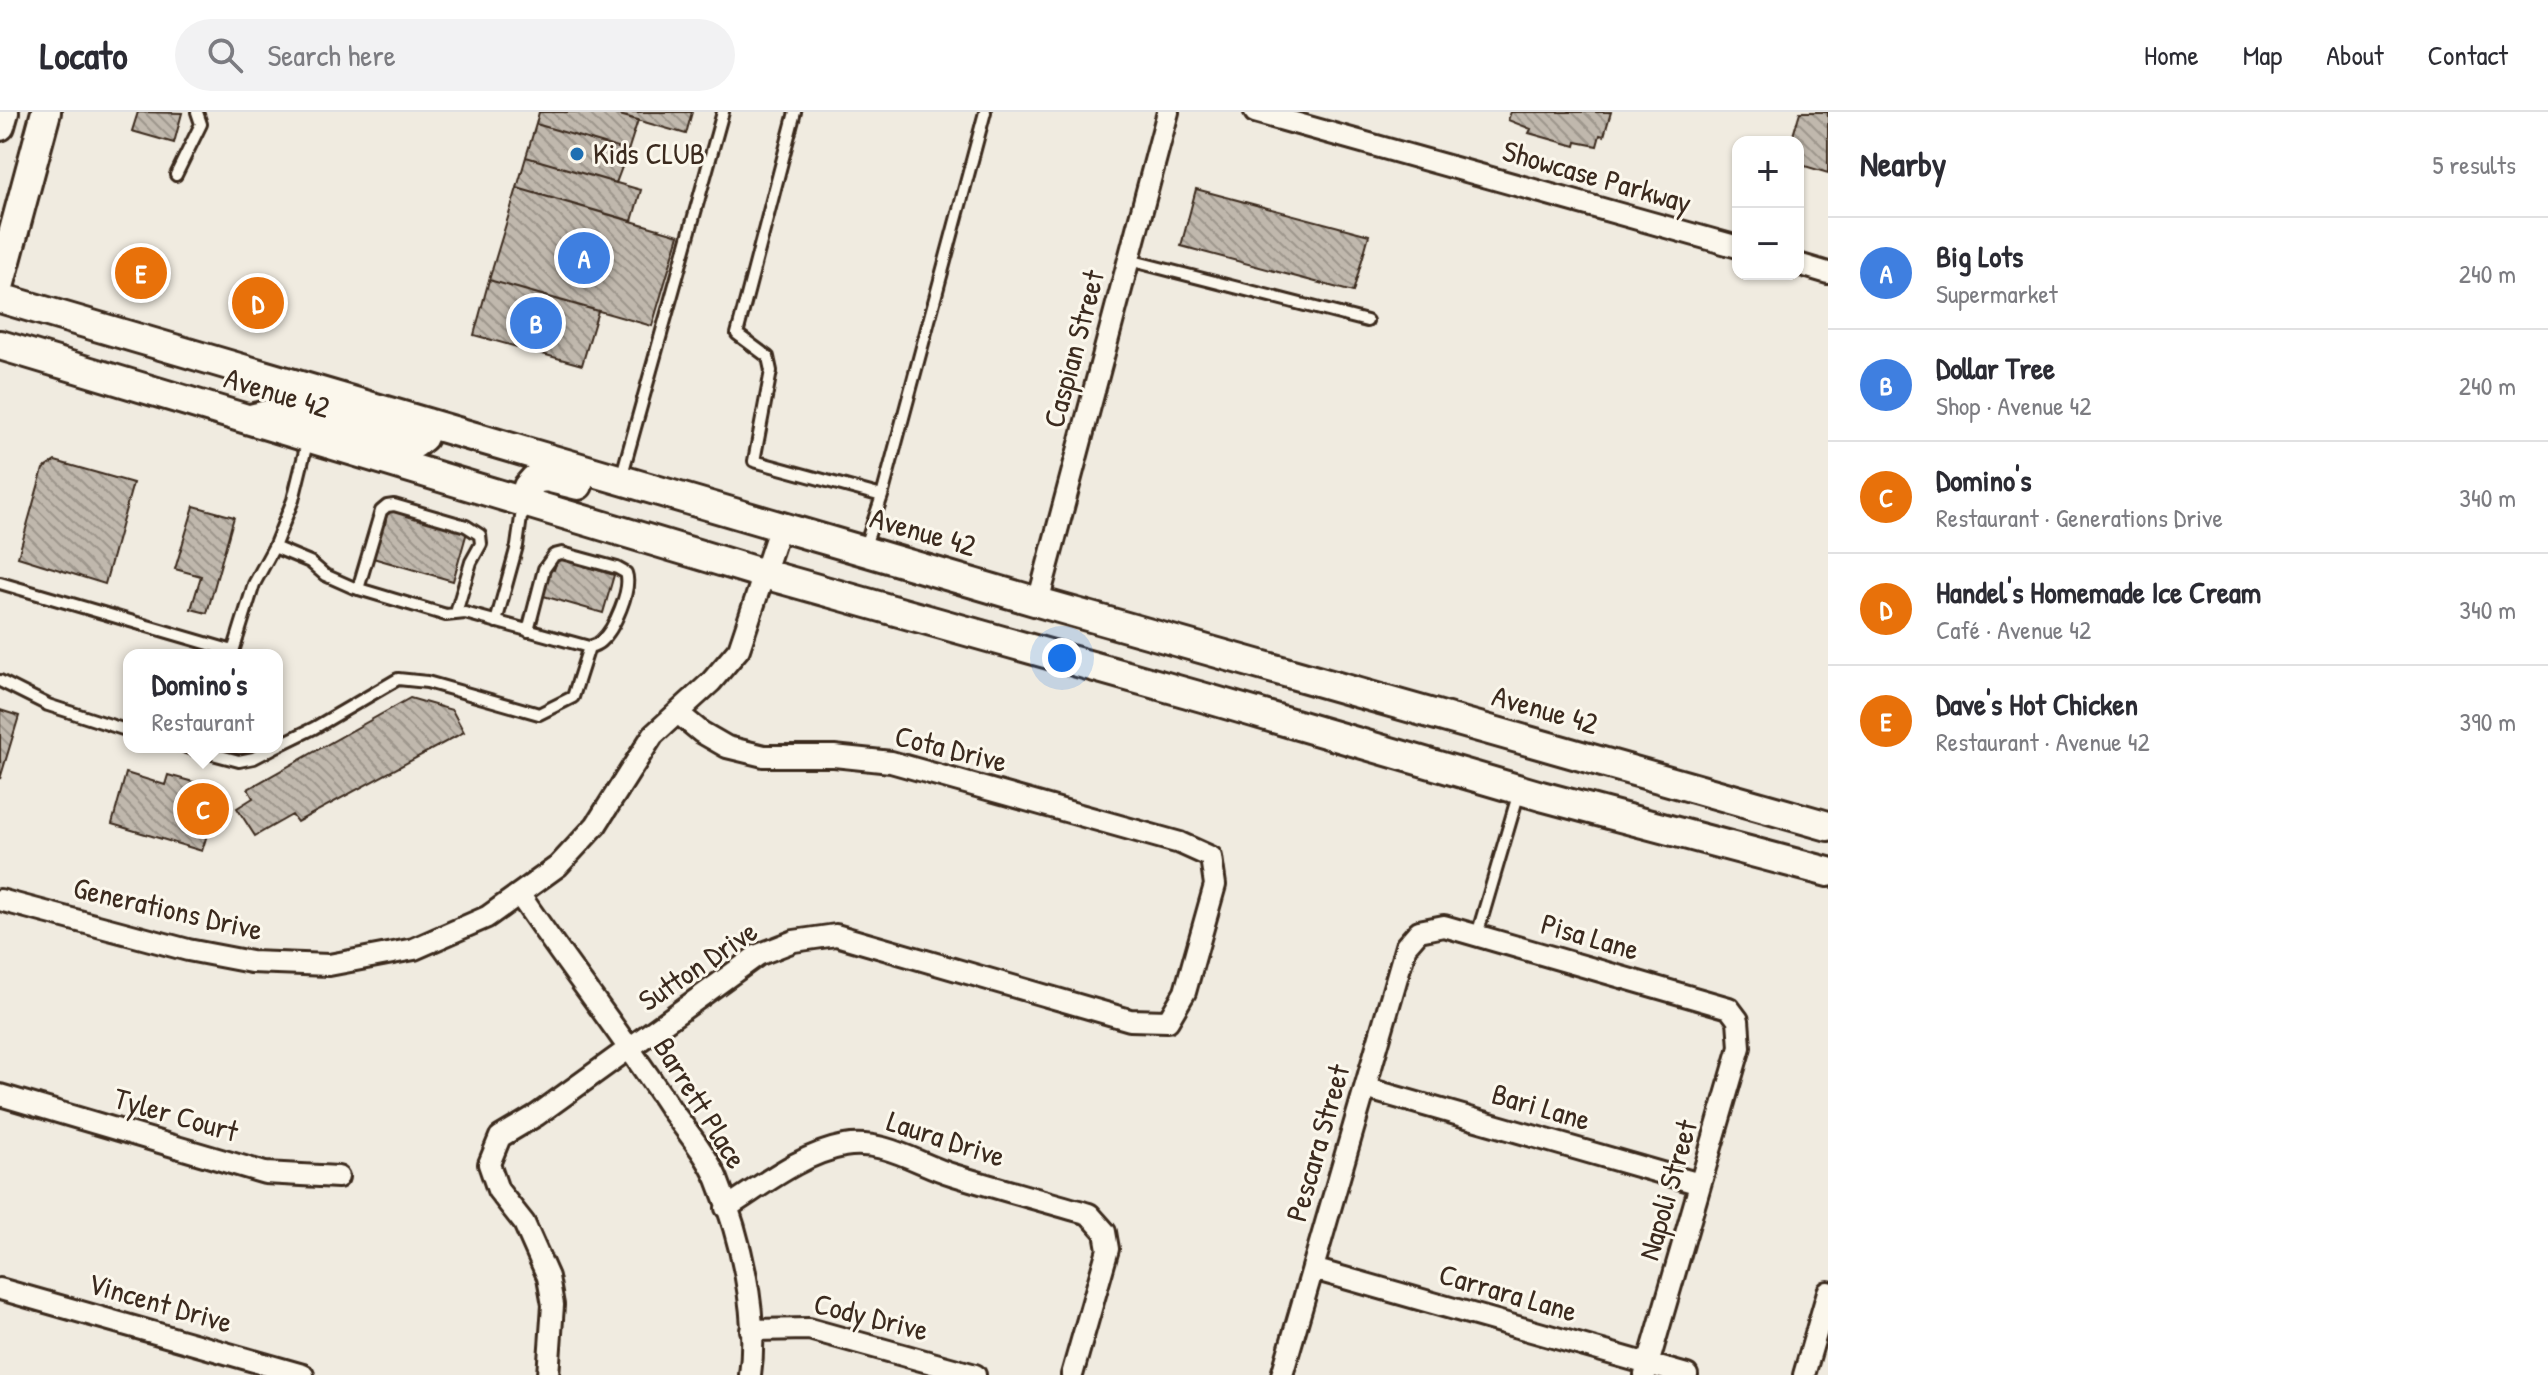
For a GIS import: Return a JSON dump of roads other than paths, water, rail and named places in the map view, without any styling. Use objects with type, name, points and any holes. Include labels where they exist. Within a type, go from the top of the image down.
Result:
[{"type":"main road","points":[[0,126],[4,112]]},
{"type":"main road","points":[[0,283],[46,112]]},
{"type":"main road","name":"Avenue 42","points":[[0,298],[1038,602],[1828,826]]},
{"type":"main road","name":"Avenue 42","points":[[0,345],[764,574],[1519,790],[1828,872]]},
{"type":"main road","points":[[249,419],[287,410],[398,443],[414,444],[423,437],[427,423]]},
{"type":"main road","points":[[523,501],[535,479],[546,477],[637,502],[692,500]]},
{"type":"street","name":"Caspian Street","points":[[1038,602],[1168,112]]},
{"type":"street","name":"Showcase Parkway","points":[[1255,112],[1732,245]]},
{"type":"street","points":[[1804,266],[1828,273]]},
{"type":"street","name":"Generations Drive","points":[[0,900],[213,955],[251,962],[329,965],[414,949],[487,917],[558,866],[596,825],[653,735],[711,682],[739,649],[780,526]]},
{"type":"street","name":"Cota Drive","points":[[678,713],[701,732],[727,747],[764,756],[834,756],[891,762],[1180,843],[1211,857],[1215,885],[1185,992],[1168,1021]]},
{"type":"street","name":"Barrett Place","points":[[519,894],[631,1047],[716,1176],[737,1238],[747,1286],[751,1330],[750,1375]]},
{"type":"street","name":"Pisa Lane","points":[[1419,931],[1444,926],[1477,935],[1729,1008],[1738,1020]]},
{"type":"street","name":"Pescara Street","points":[[1282,1375],[1406,946],[1419,931]]},
{"type":"street","name":"Sutton Drive","points":[[548,1375],[553,1305],[548,1277],[524,1223],[498,1190],[489,1164],[500,1137],[537,1115],[758,955],[794,941],[836,935],[1130,1020],[1168,1021]]},
{"type":"street","name":"Napoli Street","points":[[1647,1370],[1740,1047],[1738,1020]]},
{"type":"street","name":"Bari Lane","points":[[1365,1088],[1700,1184]]},
{"type":"street","name":"Tyler Court","points":[[0,1095],[265,1173],[338,1177]]},
{"type":"street","name":"Laura Drive","points":[[726,1208],[810,1156],[844,1146],[870,1144],[905,1154],[950,1174],[1089,1214],[1105,1232],[1108,1249],[1072,1375]]},
{"type":"street","name":"Carrara Lane","points":[[1313,1269],[1647,1370],[1687,1375]]},
{"type":"street","name":"Vincent Drive","points":[[0,1289],[303,1375]]},
{"type":"street","points":[[1804,1375],[1828,1292]]},
{"type":"street","name":"Cody Drive","points":[[751,1330],[809,1329],[975,1375]]},
{"type":"lane","points":[[176,175],[201,124],[197,112]]},
{"type":"lane","points":[[621,480],[723,112]]},
{"type":"lane","points":[[795,112],[737,334],[768,357],[771,371],[754,461],[882,496]]},
{"type":"lane","points":[[863,550],[882,496],[985,112]]},
{"type":"lane","points":[[1129,260],[1367,321]]},
{"type":"lane","points":[[233,649],[254,584],[274,547],[293,500],[309,438]]},
{"type":"lane","points":[[496,622],[517,546],[523,501]]},
{"type":"lane","points":[[358,589],[381,511],[394,505],[466,526],[480,535],[481,544],[471,562],[456,613]]},
{"type":"lane","points":[[274,547],[310,562],[325,575],[358,589],[446,615],[465,613],[528,631],[589,647],[600,643],[607,634],[629,589],[626,573],[562,553],[554,555],[544,569],[528,631]]},
{"type":"lane","points":[[0,583],[219,649]]},
{"type":"lane","points":[[283,743],[398,679],[427,682],[539,714],[573,697],[589,647]]},
{"type":"lane","points":[[0,681],[48,705],[123,729]]},
{"type":"lane","points":[[214,753],[239,761],[263,753]]},
{"type":"lane","points":[[1477,935],[1519,790]]},
{"type":"place","name":"Kids CLUB","points":[[577,154]]},
{"type":"place","name":"Big Lots","points":[[584,258]]},
{"type":"place","name":"Dave's Hot Chicken","points":[[141,273]]},
{"type":"place","name":"Handel's Homemade Ice Cream","points":[[258,303]]},
{"type":"place","name":"Dollar Tree","points":[[536,323]]},
{"type":"place","name":"Domino's","points":[[203,809]]}]
